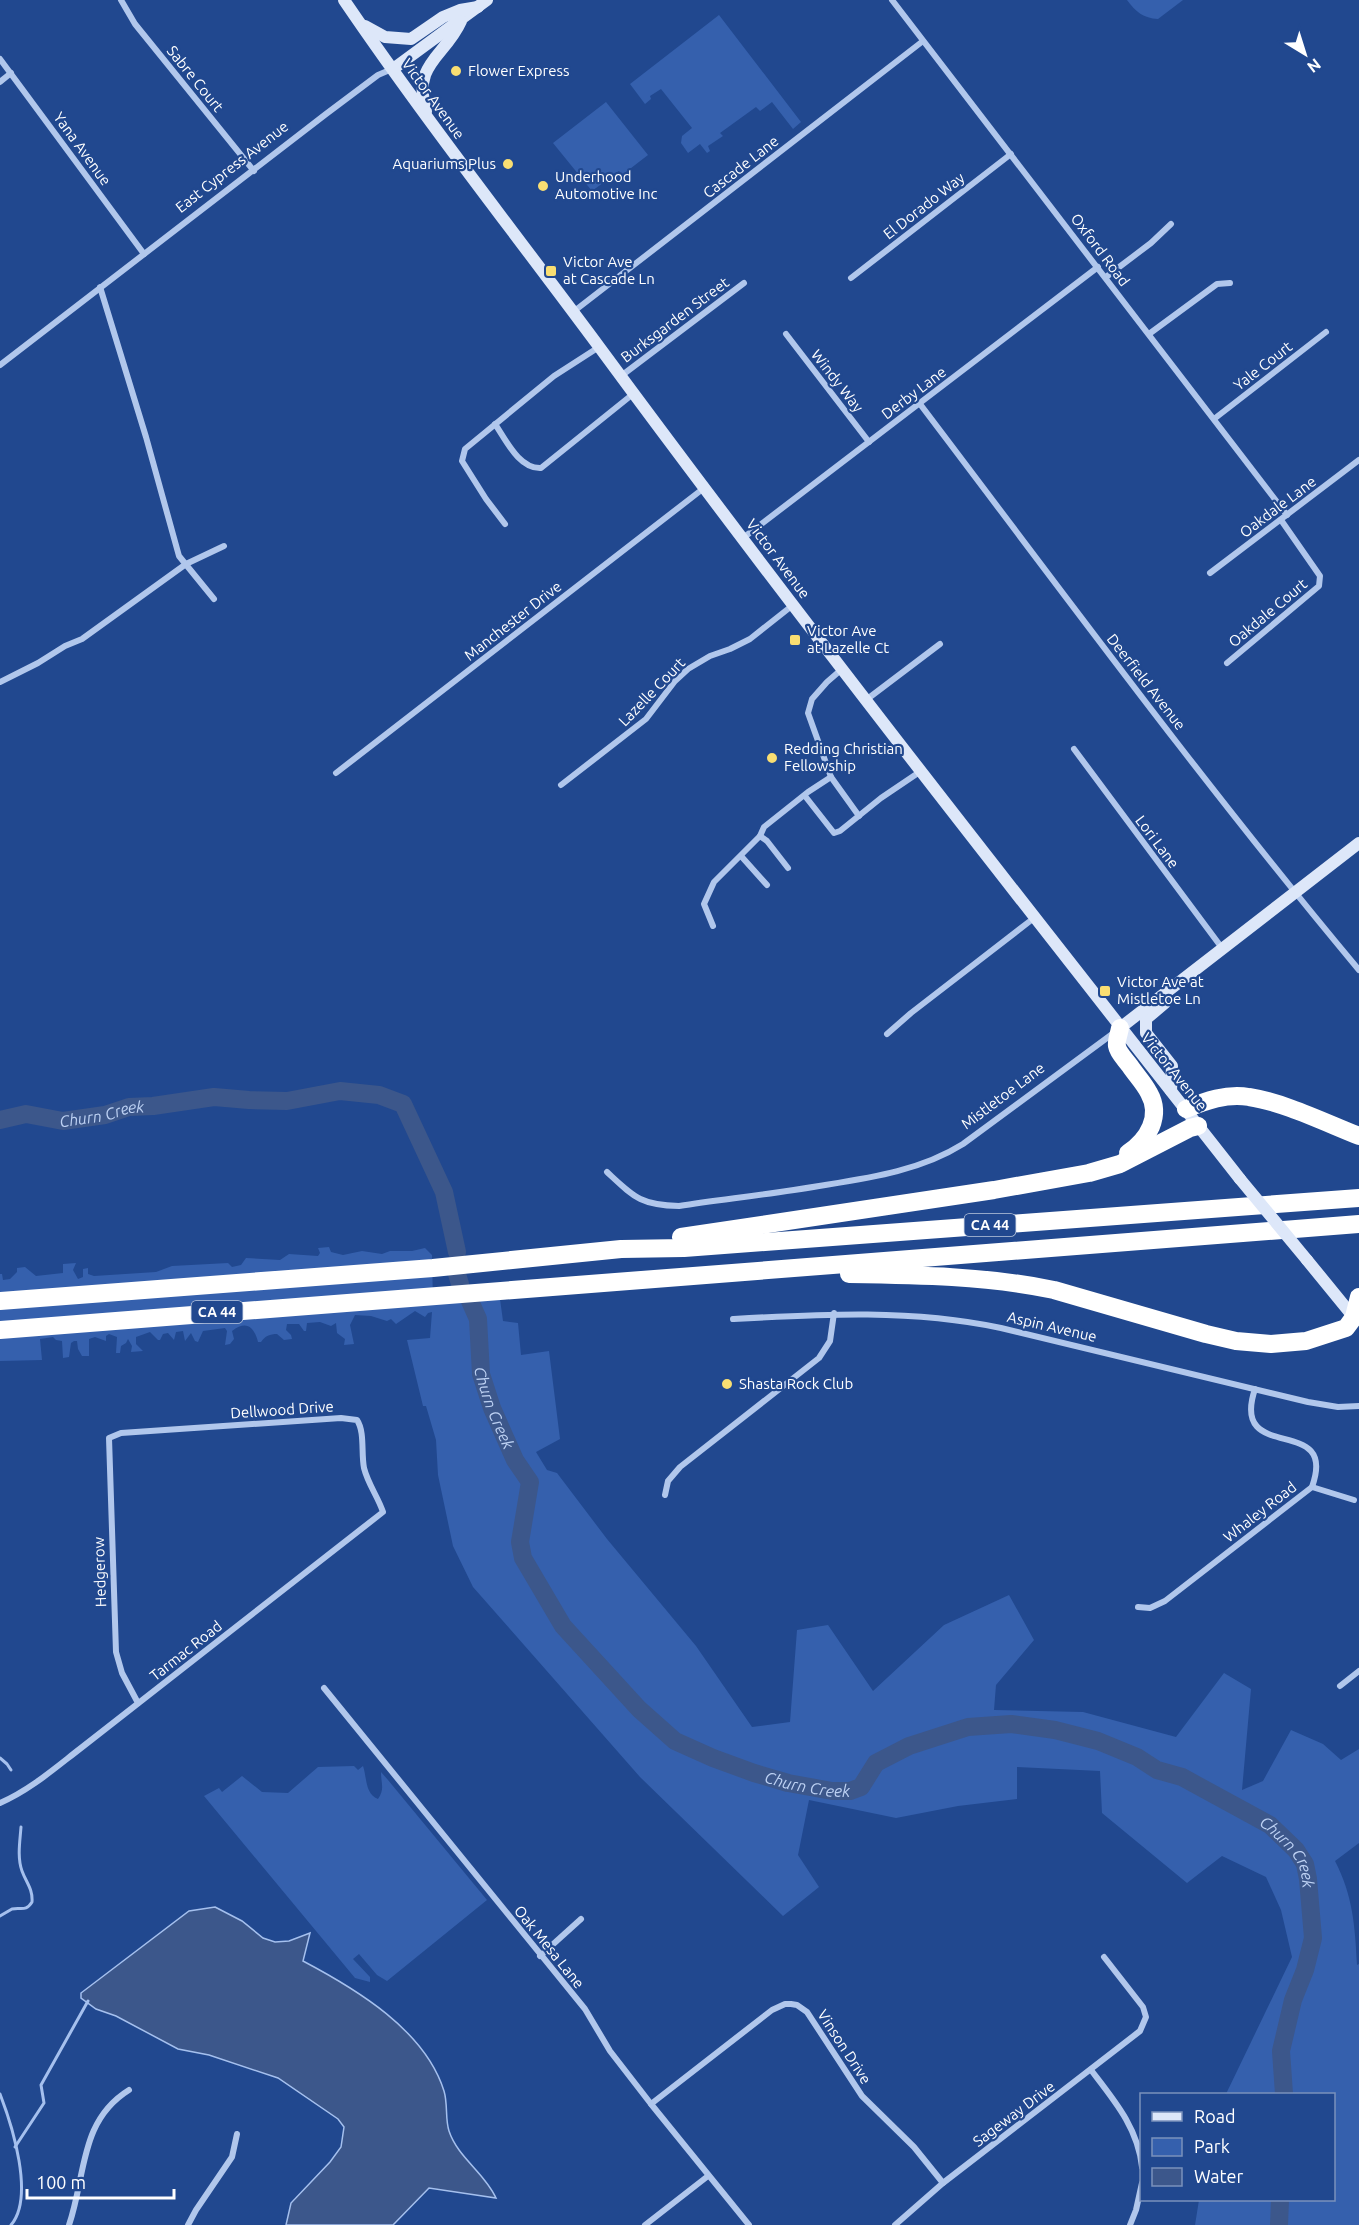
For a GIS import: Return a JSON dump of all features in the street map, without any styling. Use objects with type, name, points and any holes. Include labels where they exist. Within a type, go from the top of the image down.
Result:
[{"type":"highway","points":[[1089,1173],[1141,1145],[1152,1126],[1153,1107],[1150,1094],[1117,1046],[1120,1028]]},
{"type":"highway","points":[[1186,1109],[1213,1099],[1248,1096],[1359,1136]]},
{"type":"highway","points":[[621,1249],[642,1242],[777,1224],[1089,1173],[1120,1164],[1198,1126]]},
{"type":"highway","name":"CA 44","points":[[0,1301],[433,1268],[621,1249],[696,1247],[1359,1198]]},
{"type":"highway","name":"CA 44","points":[[0,1330],[434,1294],[1359,1224]]},
{"type":"highway","points":[[782,1269],[808,1274],[940,1275],[1001,1281],[1054,1290],[1206,1334],[1246,1342],[1271,1344],[1306,1341],[1346,1328],[1356,1320],[1359,1297]]},
{"type":"main road","name":"Victor Avenue","points":[[344,0],[620,376],[842,668],[1120,1028],[1356,1320]]},
{"type":"main road","points":[[358,20],[385,37],[411,39],[443,17],[483,3]]},
{"type":"main road","name":"East Cypress Avenue","points":[[393,69],[483,3]]},
{"type":"main road","points":[[428,117],[423,93],[425,72],[429,64],[452,39],[462,19]]},
{"type":"main road","name":"Mistletoe Lane","points":[[1120,1028],[1359,843]]},
{"type":"main road","points":[[1171,1091],[1172,1066],[1146,1033],[1146,1021],[1175,994],[1181,987],[1184,977]]},
{"type":"street","name":"Sabre Court","points":[[121,0],[135,24],[254,171]]},
{"type":"street","name":"Oxford Road","points":[[892,0],[1287,515]]},
{"type":"street","name":"Cascade Lane","points":[[573,312],[923,41]]},
{"type":"street","name":"Yana Avenue","points":[[0,59],[144,254]]},
{"type":"street","name":"East Cypress Avenue","points":[[0,365],[378,75],[393,69]]},
{"type":"street","points":[[0,82],[11,73]]},
{"type":"street","name":"El Dorado Way","points":[[851,278],[1011,154]]},
{"type":"street","points":[[1106,277],[1151,243],[1171,224]]},
{"type":"street","name":"Derby Lane","points":[[743,538],[1098,267]]},
{"type":"street","name":"Burksgarden Street","points":[[620,376],[744,283]]},
{"type":"street","points":[[1149,334],[1217,284],[1230,283]]},
{"type":"street","points":[[100,287],[180,556],[214,599]]},
{"type":"street","name":"Yale Court","points":[[1214,419],[1326,332]]},
{"type":"street","name":"Windy Way","points":[[786,334],[869,442]]},
{"type":"street","points":[[505,524],[486,500],[462,460],[465,449],[554,376],[599,347]]},
{"type":"street","points":[[495,424],[521,461],[533,468],[541,468],[634,393]]},
{"type":"street","name":"Deerfield Avenue","points":[[920,404],[1294,893],[1359,970]]},
{"type":"street","name":"Oakdale Lane","points":[[1210,573],[1359,460]]},
{"type":"street","name":"Manchester Drive","points":[[336,773],[705,488]]},
{"type":"street","name":"Oakdale Court","points":[[1227,663],[1319,585],[1320,576],[1281,520]]},
{"type":"street","points":[[0,682],[82,639],[186,564],[224,546]]},
{"type":"street","name":"Lazelle Court","points":[[561,785],[646,719],[675,681],[688,669],[710,656],[750,639],[794,604]]},
{"type":"street","points":[[867,700],[940,644]]},
{"type":"street","points":[[842,668],[812,699],[808,713],[831,777],[859,816]]},
{"type":"street","name":"Lori Lane","points":[[1074,749],[1222,948]]},
{"type":"street","points":[[805,796],[834,833],[840,831],[881,798],[921,771]]},
{"type":"street","points":[[713,926],[704,904],[714,882],[760,836],[764,827],[831,777]]},
{"type":"street","points":[[760,836],[767,841],[788,868]]},
{"type":"street","points":[[741,856],[767,885]]},
{"type":"street","points":[[887,1034],[1034,918]]},
{"type":"street","name":"Mistletoe Lane","points":[[607,1173],[641,1201],[660,1206],[679,1206],[863,1179],[911,1168],[942,1157],[963,1144],[1120,1028]]},
{"type":"street","points":[[665,1495],[668,1481],[680,1467],[819,1358],[830,1341],[834,1313]]},
{"type":"street","name":"Aspin Avenue","points":[[733,1319],[834,1313],[890,1314],[992,1326],[1327,1406],[1359,1406]]},
{"type":"street","name":"Whaley Road","points":[[1138,1607],[1150,1608],[1165,1601],[1312,1487],[1316,1472],[1314,1455],[1310,1450],[1296,1441],[1266,1434],[1254,1425],[1250,1410],[1255,1389]]},
{"type":"street","name":"Dellwood Drive","points":[[111,1435],[353,1418],[360,1426],[361,1453],[366,1477],[383,1512]]},
{"type":"street","name":"Hedgerow","points":[[111,1435],[108,1441],[116,1652],[122,1673],[138,1703]]},
{"type":"street","points":[[1312,1487],[1354,1500]]},
{"type":"street","name":"Tarmac Road","points":[[0,1803],[31,1786],[383,1512]]},
{"type":"street","points":[[1340,1686],[1359,1671]]},
{"type":"street","name":"Oak Mesa Lane","points":[[324,1688],[585,2009],[610,2051],[749,2225]]},
{"type":"street","points":[[540,1956],[581,1919]]},
{"type":"street","name":"Sageway Drive","points":[[895,2225],[943,2183],[1136,2035],[1145,2022],[1143,2007],[1104,1957]]},
{"type":"street","name":"Vinson Drive","points":[[651,2104],[772,2010],[785,2004],[797,2005],[807,2012],[816,2024],[862,2096],[914,2147],[943,2183]]},
{"type":"street","points":[[1091,2070],[1130,2126],[1140,2156]]},
{"type":"street","points":[[69,2225],[87,2148],[96,2126],[104,2110],[129,2090]]},
{"type":"street","points":[[188,2225],[232,2157],[237,2134]]},
{"type":"street","points":[[645,2225],[708,2176]]},
{"type":"street","points":[[1130,2225],[1140,2192]]},
{"type":"green space","points":[[1127,0],[1183,0],[1158,19],[1140,14]]},
{"type":"green space","points":[[719,15],[801,122],[793,129],[772,102],[760,111],[756,107],[720,133],[723,136],[708,146],[710,151],[707,153],[700,144],[688,153],[681,143],[682,136],[692,128],[661,89],[650,96],[651,99],[645,104],[630,84]]},
{"type":"green space","points":[[606,102],[648,155],[622,175],[619,171],[592,191],[553,143]]},
{"type":"green space","points":[[329,1247],[331,1252],[343,1255],[362,1251],[382,1254],[390,1251],[412,1251],[425,1248],[432,1255],[433,1304],[500,1299],[503,1321],[518,1323],[521,1355],[549,1351],[560,1439],[536,1452],[547,1470],[557,1473],[607,1539],[696,1646],[752,1727],[790,1722],[797,1630],[828,1625],[873,1691],[944,1625],[1009,1595],[1034,1640],[996,1685],[994,1710],[1083,1712],[1176,1737],[1224,1673],[1251,1689],[1242,1790],[1263,1781],[1291,1730],[1323,1744],[1341,1760],[1359,1749],[1359,1843],[1335,1861],[1349,1899],[1354,1924],[1357,1965],[1359,1964],[1359,2225],[1195,2225],[1199,2201],[1335,2201],[1335,2093],[1226,2093],[1292,1957],[1281,1910],[1266,1877],[1222,1856],[1187,1883],[1102,1813],[1100,1771],[1017,1767],[1017,1799],[958,1806],[896,1818],[809,1800],[798,1855],[819,1887],[783,1916],[640,1777],[473,1587],[453,1546],[438,1475],[436,1440],[426,1406],[423,1406],[407,1340],[430,1338],[432,1312],[425,1317],[415,1311],[396,1324],[391,1319],[387,1321],[371,1316],[355,1315],[350,1325],[354,1344],[344,1345],[345,1339],[337,1333],[336,1323],[331,1326],[320,1322],[307,1323],[306,1331],[299,1324],[287,1324],[286,1330],[292,1339],[284,1340],[274,1334],[261,1342],[258,1342],[252,1329],[245,1325],[232,1331],[234,1339],[230,1344],[225,1345],[227,1331],[225,1328],[203,1331],[198,1342],[191,1333],[185,1341],[183,1331],[176,1332],[174,1340],[168,1333],[163,1334],[158,1340],[150,1332],[136,1337],[136,1344],[143,1351],[131,1352],[132,1346],[128,1339],[121,1346],[120,1353],[116,1353],[117,1337],[109,1334],[106,1336],[106,1341],[95,1337],[89,1339],[89,1356],[82,1356],[77,1341],[74,1341],[71,1343],[69,1357],[63,1358],[62,1341],[53,1337],[40,1339],[42,1360],[0,1361],[0,1274],[3,1280],[10,1279],[17,1272],[17,1268],[25,1267],[36,1276],[63,1273],[63,1264],[76,1263],[73,1270],[78,1279],[83,1277],[83,1269],[88,1268],[88,1274],[94,1276],[156,1272],[172,1266],[228,1263],[232,1267],[241,1265],[246,1258],[280,1260],[289,1254],[318,1256],[320,1253],[318,1248]]},
{"type":"green space","points":[[354,1766],[358,1770],[363,1766],[369,1790],[378,1799],[382,1789],[381,1772],[487,1900],[387,1981],[377,1975],[359,1954],[353,1959],[370,1977],[370,1982],[355,1978],[204,1796],[219,1788],[222,1792],[242,1776],[262,1792],[288,1793],[318,1767]]},
{"type":"water","points":[[215,1907],[242,1921],[263,1938],[275,1942],[289,1941],[310,1933],[303,1961],[366,1998],[405,2030],[435,2069],[444,2091],[448,2126],[453,2141],[496,2198],[429,2188],[393,2225],[286,2225],[291,2203],[341,2147],[344,2127],[338,2119],[278,2078],[209,2055],[178,2049],[116,2016],[96,2009],[81,1998],[81,1993],[189,1911]]},
{"type":"waterway","name":"Churn Creek","points":[[0,1120],[26,1114],[63,1121],[105,1115],[129,1107],[153,1106],[214,1097],[287,1101],[340,1091],[379,1095],[403,1104],[444,1192],[457,1252]]},
{"type":"waterway","name":"Churn Creek","points":[[457,1274],[460,1284]]},
{"type":"waterway","name":"Churn Creek","points":[[470,1301],[478,1319],[481,1374],[492,1408],[515,1460],[530,1482],[520,1542],[523,1558],[563,1626],[639,1709],[675,1741],[713,1758],[788,1783],[832,1791],[850,1791],[861,1787],[876,1763],[909,1746],[968,1727],[1011,1724],[1055,1730],[1098,1741],[1137,1757],[1157,1770],[1182,1777],[1270,1825],[1296,1850],[1305,1864],[1308,1879],[1313,1938],[1305,1970],[1293,2000],[1281,2051],[1284,2093]]},
{"type":"waterway","points":[[0,1758],[11,1770]]},
{"type":"waterway","points":[[0,1916],[12,1909],[25,1908],[32,1902],[20,1860],[21,1827]]},
{"type":"waterway","points":[[15,2147],[44,2103],[41,2085],[88,2001]]},
{"type":"waterway","points":[[0,2094],[15,2142],[21,2179],[18,2213],[11,2225]]},
{"type":"waterway","name":"Churn Creek","points":[[1279,2225],[1280,2201]]},
{"type":"place","name":"Flower Express","points":[[456,71]]},
{"type":"place","name":"Aquariums Plus","points":[[508,164]]},
{"type":"place","name":"Underhood Automotive Inc","points":[[543,186]]},
{"type":"place","name":"Victor Ave at Cascade Ln","points":[[551,271]]},
{"type":"place","name":"Victor Ave at Lazelle Ct","points":[[795,640]]},
{"type":"place","name":"Redding Christian Fellowship","points":[[772,758]]},
{"type":"place","name":"Victor Ave at Mistletoe Ln","points":[[1105,991]]},
{"type":"place","name":"Shasta Rock Club","points":[[727,1384]]}]
